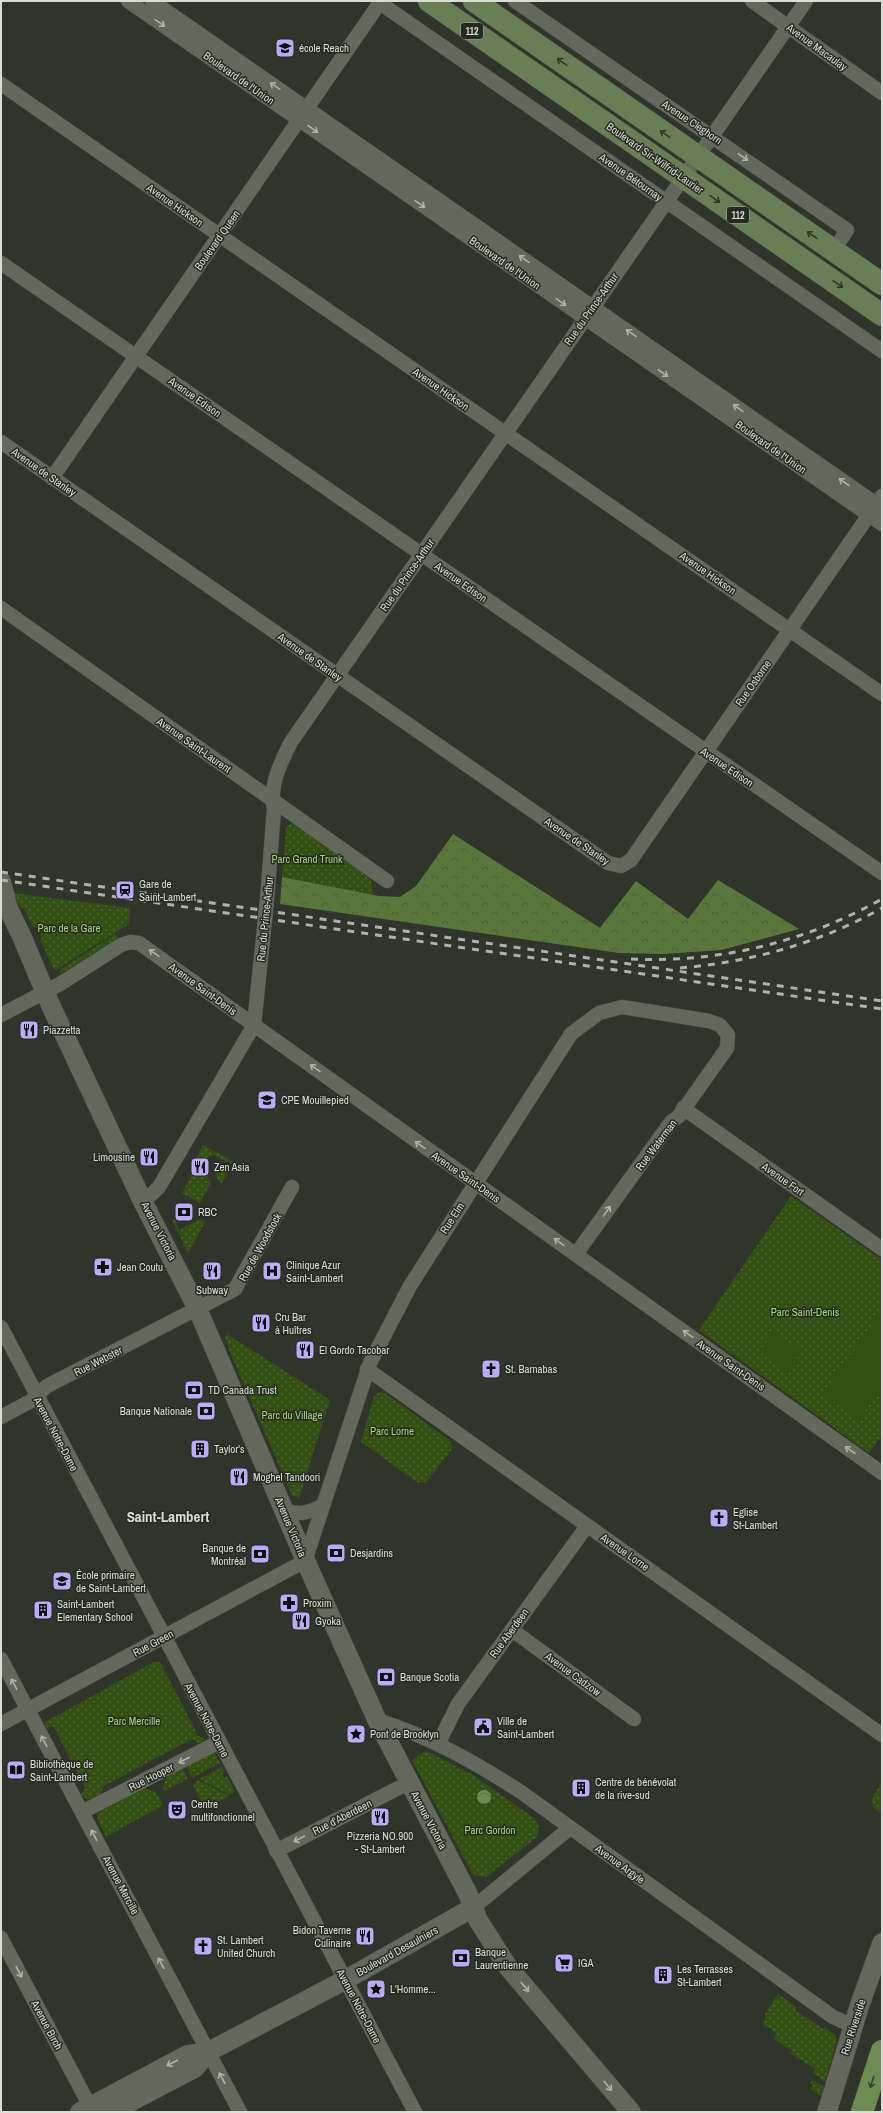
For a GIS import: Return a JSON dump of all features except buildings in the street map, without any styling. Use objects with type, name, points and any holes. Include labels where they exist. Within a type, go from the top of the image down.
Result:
[{"type":"highway","points":[[862,2112],[882,2051]]},
{"type":"main road","name":"Boulevard Sir-Wilfrid-Laurier","points":[[428,1],[882,315]]},
{"type":"main road","name":"112","points":[[474,1],[882,284]]},
{"type":"street","name":"Boulevard de l'Union","points":[[128,1],[303,114],[593,307],[877,506],[882,524]]},
{"type":"street","name":"Boulevard de l'Union","points":[[152,1],[303,114],[585,319],[877,506]]},
{"type":"street","name":"Avenue Cleghorn","points":[[515,1],[847,230],[834,250]]},
{"type":"street","name":"Avenue Macaulay","points":[[752,1],[882,93]]},
{"type":"street","name":"Rue du Prince-Arthur","points":[[142,1200],[152,1194],[159,1187],[254,1025],[267,900],[274,808],[272,800],[277,771],[291,742],[806,1]]},
{"type":"street","name":"Boulevard Queen","points":[[52,478],[381,2]]},
{"type":"street","name":"Avenue Bétournay","points":[[381,2],[882,352]]},
{"type":"street","name":"Avenue Hickson","points":[[1,84],[882,694]]},
{"type":"street","name":"Avenue Edison","points":[[1,263],[882,873]]},
{"type":"street","name":"Avenue de Stanley","points":[[1,442],[608,863],[621,866]]},
{"type":"street","name":"Rue Osborne","points":[[621,866],[631,860],[877,506]]},
{"type":"street","name":"Avenue Saint-Laurent","points":[[1,608],[387,881]]},
{"type":"street","name":"Avenue Victoria","points":[[1,881],[4,903],[142,1200],[198,1310],[283,1509],[377,1720],[408,1783],[474,1907],[478,1920],[508,1967],[631,2112]]},
{"type":"street","name":"Avenue Saint-Denis","points":[[1,1015],[45,991],[120,946],[135,942],[148,949],[882,1473]]},
{"type":"street","name":"Rue Elm","points":[[306,1561],[322,1506],[367,1369],[410,1286],[571,1034],[599,1013],[622,1007],[655,1011],[714,1023],[720,1025],[728,1034]]},
{"type":"street","name":"Rue Waterman","points":[[576,1254],[670,1122],[679,1116],[683,1108],[727,1048],[728,1034]]},
{"type":"street","name":"Avenue Fort","points":[[683,1108],[882,1249]]},
{"type":"street","name":"Rue de Woodstock","points":[[198,1310],[236,1289],[292,1187]]},
{"type":"street","name":"Rue Webster","points":[[1,1417],[31,1401],[47,1386],[198,1310]]},
{"type":"street","name":"Avenue Notre-Dame","points":[[1,1327],[163,1637],[415,2112]]},
{"type":"street","name":"Avenue Lorne","points":[[367,1369],[882,1735]]},
{"type":"street","points":[[283,1509],[292,1513],[301,1514],[308,1513],[322,1506]]},
{"type":"street","name":"Rue Aberdeen","points":[[438,1744],[457,1706],[587,1526]]},
{"type":"street","name":"Rue Green","points":[[1,1724],[306,1561]]},
{"type":"street","name":"Avenue Cadzow","points":[[512,1630],[634,1719]]},
{"type":"street","name":"Avenue Mercille","points":[[1,1659],[240,2112]]},
{"type":"street","name":"Avenue Argyle","points":[[377,1720],[438,1744],[481,1766],[833,2017],[853,2026]]},
{"type":"street","name":"Rue Hooper","points":[[82,1812],[219,1742]]},
{"type":"street","name":"Rue d'Aberdeen","points":[[276,1851],[408,1783]]},
{"type":"street","name":"Boulevard Desaulniers","points":[[88,2110],[187,2055],[208,2052],[345,1980],[474,1907],[570,1828]]},
{"type":"street","name":"Avenue Birch","points":[[1,1938],[88,2110]]},
{"type":"street","name":"Rue Riverside","points":[[827,2112],[853,2026],[882,1943]]},
{"type":"street","name":"Boulevard Desaulniers","points":[[112,2112],[195,2068],[208,2052]]},
{"type":"green space","name":"Parc Grand Trunk","points":[[293,823],[371,878],[373,895],[282,877],[286,829],[288,825]]},
{"type":"green space","points":[[453,834],[600,928],[636,881],[688,919],[718,880],[799,929],[721,950],[664,954],[619,953],[280,904],[282,877],[379,896],[400,897],[416,886]]},
{"type":"green space","name":"Parc de la Gare","points":[[13,893],[130,908],[129,924],[57,969],[54,969],[40,940],[42,938],[37,928],[33,927],[24,908],[20,908]]},
{"type":"green space","points":[[115,934],[118,938],[62,973],[59,972],[61,969]]},
{"type":"green space","points":[[203,1145],[240,1165],[238,1168],[214,1155],[199,1162],[195,1160]]},
{"type":"green space","points":[[218,1164],[229,1170],[222,1183],[219,1181],[214,1171]]},
{"type":"green space","points":[[203,1167],[211,1183],[200,1203],[182,1193],[194,1171]]},
{"type":"green space","name":"Parc Saint-Denis","points":[[791,1196],[882,1260],[882,1435],[869,1453],[699,1330]]},
{"type":"green space","points":[[175,1219],[179,1230],[201,1219],[205,1222],[188,1253],[172,1220]]},
{"type":"green space","points":[[882,1310],[882,1386],[859,1420],[822,1394]]},
{"type":"green space","points":[[773,1331],[802,1351],[788,1372],[759,1352]]},
{"type":"green space","name":"Parc du Village","points":[[228,1335],[330,1400],[299,1498],[292,1495],[232,1357],[225,1336]]},
{"type":"green space","name":"Parc Lorne","points":[[379,1392],[385,1393],[449,1440],[453,1448],[426,1482],[418,1483],[361,1442],[374,1396]]},
{"type":"green space","name":"Parc Mercille","points":[[154,1662],[160,1662],[197,1735],[205,1739],[203,1742],[199,1743],[192,1739],[104,1786],[100,1795],[90,1799],[84,1797],[81,1795],[85,1788],[54,1727],[49,1726],[48,1732],[45,1722]]},
{"type":"green space","name":"Parc Gordon","points":[[426,1751],[473,1775],[535,1819],[539,1827],[537,1837],[486,1877],[477,1876],[472,1873],[412,1760]]},
{"type":"green space","points":[[211,1752],[215,1754],[220,1763],[192,1778],[186,1766]]},
{"type":"green space","points":[[222,1767],[225,1772],[222,1774],[224,1778],[227,1776],[235,1792],[230,1795],[199,1779]]},
{"type":"green space","points":[[182,1768],[188,1779],[164,1791],[162,1789],[166,1777]]},
{"type":"green space","points":[[198,1780],[229,1796],[205,1809],[193,1785]]},
{"type":"green space","points":[[882,1782],[882,1814],[874,1808],[871,1800]]},
{"type":"green space","points":[[144,1788],[156,1792],[163,1805],[106,1837],[98,1820],[98,1813]]},
{"type":"green space","points":[[778,1994],[797,2007],[795,2010],[823,2029],[825,2027],[836,2036],[837,2040],[825,2082],[813,2073],[815,2069],[790,2053],[792,2051],[774,2039],[777,2033],[762,2024],[766,2017],[765,2014]]},
{"type":"green space","points":[[812,2080],[824,2087],[821,2096],[810,2089],[813,2085],[810,2083]]},
{"type":"water","points":[[484,1790],[489,1792],[491,1797],[489,1802],[484,1804],[479,1802],[477,1797],[479,1792]]},
{"type":"railway","points":[[1,872],[882,1001]]},
{"type":"railway","points":[[1,880],[882,1009]]},
{"type":"railway","points":[[631,959],[697,957],[761,947],[823,927],[882,899]]},
{"type":"railway","points":[[680,968],[733,961],[784,949],[810,941],[834,931],[882,908]]},
{"type":"place","name":"école Reach","points":[[285,48]]},
{"type":"place","name":"Gare de Saint-Lambert","points":[[125,890]]},
{"type":"place","name":"Piazzetta","points":[[29,1030]]},
{"type":"place","name":"CPE Mouillepied","points":[[267,1100]]},
{"type":"place","name":"Limousine","points":[[149,1157]]},
{"type":"place","name":"Zen Asia","points":[[200,1167]]},
{"type":"place","name":"RBC","points":[[184,1212]]},
{"type":"place","name":"Jean Coutu","points":[[103,1267]]},
{"type":"place","name":"Subway","points":[[212,1271]]},
{"type":"place","name":"Clinique Azur Saint-Lambert","points":[[272,1271]]},
{"type":"place","name":"Cru Bar à Huîtres","points":[[261,1323]]},
{"type":"place","name":"El Gordo Tacobar","points":[[305,1350]]},
{"type":"place","name":"St. Barnabas","points":[[491,1369]]},
{"type":"place","name":"TD Canada Trust","points":[[194,1390]]},
{"type":"place","name":"Banque Nationale","points":[[206,1411]]},
{"type":"place","name":"Taylor's","points":[[200,1449]]},
{"type":"place","name":"Moghel Tandoori","points":[[239,1477]]},
{"type":"place","name":"Eglise St-Lambert","points":[[719,1518]]},
{"type":"place","name":"Desjardins","points":[[336,1553]]},
{"type":"place","name":"Banque de Montréal","points":[[260,1554]]},
{"type":"place","name":"École primaire de Saint-Lambert","points":[[62,1581]]},
{"type":"place","name":"Proxim","points":[[289,1603]]},
{"type":"place","name":"Saint-Lambert Elementary School","points":[[43,1610]]},
{"type":"place","name":"Gyoka","points":[[301,1621]]},
{"type":"place","name":"Banque Scotia","points":[[386,1677]]},
{"type":"place","name":"Ville de Saint-Lambert","points":[[483,1727]]},
{"type":"place","name":"Pont de Brooklyn","points":[[356,1734]]},
{"type":"place","name":"Bibliothèque de Saint-Lambert","points":[[16,1770]]},
{"type":"place","name":"Centre de bénévolat de la rive-sud","points":[[581,1788]]},
{"type":"place","name":"Centre multifonctionnel","points":[[177,1810]]},
{"type":"place","name":"Pizzeria NO.900 - St-Lambert","points":[[380,1817]]},
{"type":"place","name":"Bidon Taverne Culinaire","points":[[365,1936]]},
{"type":"place","name":"St. Lambert United Church","points":[[203,1946]]},
{"type":"place","name":"Banque Laurentienne","points":[[461,1958]]},
{"type":"place","name":"IGA","points":[[564,1963]]},
{"type":"place","name":"Les Terrasses St-Lambert","points":[[663,1975]]},
{"type":"place","name":"L'Homme...","points":[[376,1989]]},
{"type":"district","name":"Saint-Lambert","points":[[168,1516]]}]
